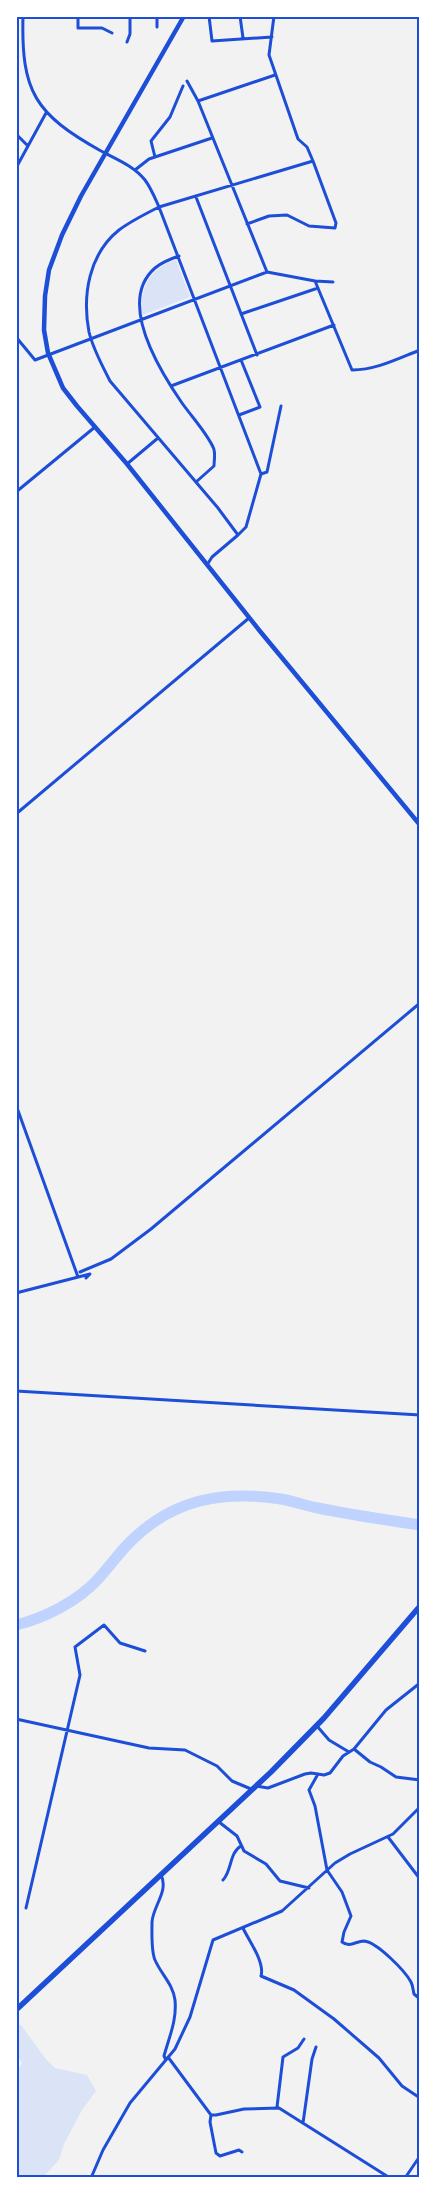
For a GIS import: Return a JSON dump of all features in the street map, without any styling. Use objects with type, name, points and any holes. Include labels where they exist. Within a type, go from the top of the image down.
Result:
[{"type":"highway","points":[[16,2010],[254,1788],[316,1726],[420,1606]]},
{"type":"street","points":[[22,16],[24,66],[30,86],[46,113],[63,129],[134,170],[147,182],[159,207],[261,474],[246,527],[212,557],[207,566]]},
{"type":"street","points":[[78,16],[78,28],[102,28],[112,32]]},
{"type":"street","points":[[127,42],[130,34],[130,16]]},
{"type":"street","points":[[157,16],[157,27]]},
{"type":"street","points":[[184,16],[68,221],[49,270],[44,318],[49,354],[63,388],[128,464],[249,618],[420,825]]},
{"type":"street","points":[[209,16],[212,41],[272,37]]},
{"type":"street","points":[[240,16],[243,38]]},
{"type":"street","points":[[247,224],[269,216],[287,214],[309,226],[335,228],[336,223],[307,147],[298,139],[269,55],[274,16]]},
{"type":"street","points":[[198,101],[275,75]]},
{"type":"street","points":[[187,81],[198,101],[267,272]]},
{"type":"street","points":[[155,157],[151,140],[170,117],[183,86]]},
{"type":"street","points":[[16,168],[46,113]]},
{"type":"street","points":[[16,134],[28,146]]},
{"type":"street","points":[[134,170],[148,159],[212,138]]},
{"type":"street","points":[[238,535],[196,482],[110,381],[98,359],[91,337],[87,299],[89,277],[99,253],[118,231],[159,207],[313,161]]},
{"type":"street","points":[[196,197],[257,355]]},
{"type":"street","points":[[178,256],[162,263],[148,275],[138,307],[140,319],[160,367],[214,449],[214,466],[196,482]]},
{"type":"street","points":[[16,337],[35,360],[91,337],[267,272],[315,281],[333,282]]},
{"type":"street","points":[[315,281],[352,370],[366,370],[420,350]]},
{"type":"street","points":[[242,314],[318,288]]},
{"type":"street","points":[[171,386],[334,325]]},
{"type":"street","points":[[239,415],[260,408],[241,360]]},
{"type":"street","points":[[261,474],[267,472],[281,406]]},
{"type":"street","points":[[16,492],[95,427]]},
{"type":"street","points":[[128,464],[158,438]]},
{"type":"street","points":[[16,814],[249,618]]},
{"type":"street","points":[[80,1272],[111,1259],[151,1228],[420,1003]]},
{"type":"street","points":[[16,1105],[78,1277]]},
{"type":"street","points":[[16,1292],[90,1274],[86,1278]]},
{"type":"street","points":[[16,1391],[420,1415]]},
{"type":"street","points":[[26,1908],[80,1672],[75,1653],[76,1646],[104,1625],[120,1643],[145,1651]]},
{"type":"street","points":[[16,1719],[149,1748],[185,1750],[217,1766],[232,1781],[264,1789],[304,1774],[330,1773],[343,1756],[354,1749],[386,1710],[420,1683]]},
{"type":"street","points":[[316,1726],[329,1740],[349,1752]]},
{"type":"street","points":[[354,1749],[370,1762],[384,1768],[396,1777],[420,1780]]},
{"type":"street","points":[[318,1774],[309,1790],[316,1806],[327,1870],[342,1892],[351,1916],[342,1942],[350,1945],[364,1941],[371,1944],[398,1965],[413,1984],[414,1994],[420,1999]]},
{"type":"street","points":[[91,2178],[108,2140],[130,2102],[175,2049],[190,2017],[213,1940],[282,1911],[327,1870],[350,1854],[397,1831],[420,1807]]},
{"type":"street","points":[[218,1821],[237,1836],[240,1846],[253,1858],[266,1864],[280,1881],[309,1888]]},
{"type":"street","points":[[388,1836],[420,1879]]},
{"type":"street","points":[[223,1880],[228,1872],[234,1852],[240,1846]]},
{"type":"street","points":[[161,1874],[164,1880],[163,1889],[152,1918],[152,1944],[155,1959],[173,1991],[176,2012],[164,2056],[211,2115],[210,2122],[216,2153],[220,2156],[239,2150],[242,2152]]},
{"type":"street","points":[[243,1928],[260,1962],[261,1976],[294,1990],[334,2019],[379,2058],[402,2086],[420,2098]]},
{"type":"street","points":[[276,2107],[283,2057],[298,2048],[304,2039]]},
{"type":"street","points":[[303,2122],[312,2058],[316,2047]]},
{"type":"street","points":[[211,2115],[244,2109],[276,2107],[303,2122],[390,2178]]},
{"type":"street","points":[[405,2178],[420,2156]]},
{"type":"shaded area","points":[[176,260],[190,297],[142,315],[142,296],[148,280],[159,268]]},
{"type":"shaded area","points":[[16,2025],[21,2025],[45,2058],[55,2068],[87,2075],[96,2091],[82,2110],[64,2144],[59,2160],[42,2178],[16,2178],[16,2109],[20,2107],[15,2085],[17,2073],[22,2063],[16,2054]]},
{"type":"waterway","points":[[16,1625],[38,1618],[71,1601],[90,1587],[126,1546],[146,1527],[181,1507],[200,1501],[219,1497],[260,1496],[344,1513],[420,1525]]}]
